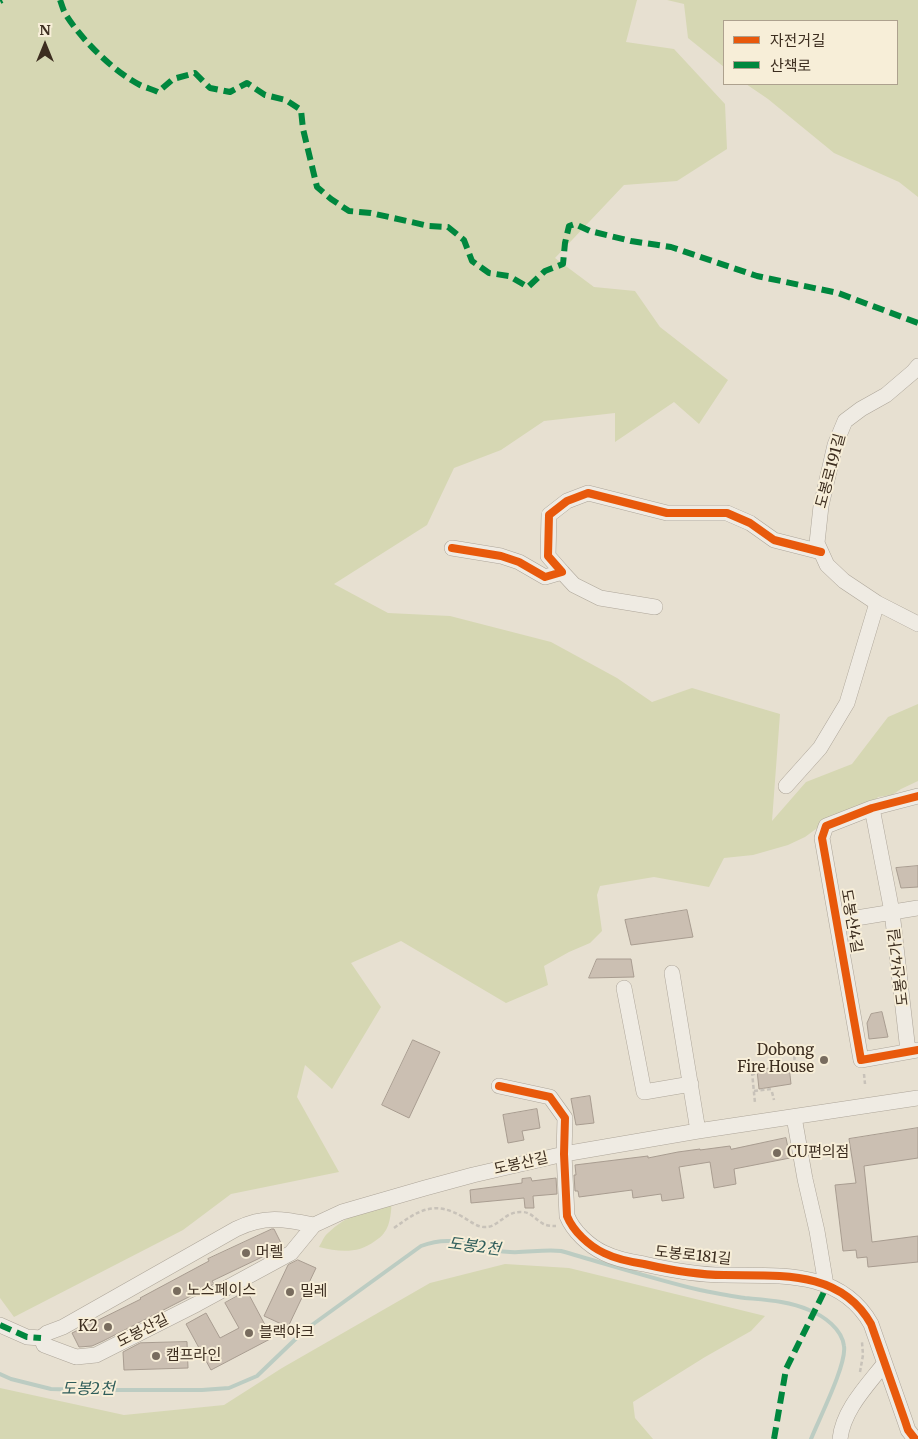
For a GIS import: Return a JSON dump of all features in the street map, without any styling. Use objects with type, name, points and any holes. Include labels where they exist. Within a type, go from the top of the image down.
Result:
[{"type":"street","name":"도봉로191길","points":[[918,366],[886,395],[861,409],[845,421],[835,445],[821,506],[817,543],[827,565],[844,581],[877,603],[918,624]]},
{"type":"street","points":[[655,607],[600,598],[574,585],[548,556],[549,515],[567,501],[588,493],[667,513],[727,513],[750,523],[774,540],[821,552]]},
{"type":"street","points":[[452,548],[501,556],[519,562],[545,578],[562,572]]},
{"type":"street","points":[[786,786],[820,748],[847,703],[877,603]]},
{"type":"street","name":"도봉산4길","points":[[913,1050],[861,1060],[822,838],[826,826],[872,808],[918,796]]},
{"type":"street","name":"도봉산4가길","points":[[872,808],[892,912],[913,1050]]},
{"type":"street","name":"도봉산4가길","points":[[838,921],[918,908]]},
{"type":"street","points":[[672,973],[698,1131]]},
{"type":"street","points":[[624,988],[644,1092],[691,1084]]},
{"type":"street","name":"도봉로181길","points":[[499,1086],[550,1098],[565,1118],[564,1154],[567,1216],[569,1222],[593,1247],[605,1254],[668,1269],[722,1275],[804,1278],[826,1285],[842,1293],[867,1317],[871,1324],[904,1421],[915,1439]]},
{"type":"street","name":"도봉산길","points":[[0,1325],[26,1337],[41,1338],[44,1344],[76,1357],[96,1355],[198,1304],[291,1252],[314,1225],[342,1212],[473,1175],[564,1154],[698,1131],[918,1098]]},
{"type":"street","points":[[794,1117],[826,1285]]},
{"type":"street","points":[[41,1338],[46,1333],[63,1328],[236,1229],[250,1223],[283,1219],[314,1225]]},
{"type":"street","points":[[840,1439],[842,1428],[850,1410],[884,1364]]},
{"type":"path","points":[[790,1071],[795,1065],[794,1054]]},
{"type":"path","points":[[750,1059],[755,1103]]},
{"type":"path","points":[[752,1072],[758,1076]]},
{"type":"path","points":[[754,1091],[772,1090],[774,1100]]},
{"type":"green space","points":[[0,0],[637,0],[626,42],[674,49],[725,104],[727,149],[677,181],[624,185],[555,258],[594,287],[635,291],[660,327],[728,380],[699,424],[674,402],[615,442],[615,413],[544,421],[501,450],[454,468],[427,525],[334,584],[388,613],[450,616],[551,642],[617,678],[652,702],[692,688],[780,714],[772,821],[806,782],[852,764],[888,717],[918,704],[918,781],[892,795],[878,797],[865,810],[820,826],[805,837],[788,845],[753,855],[724,858],[709,887],[654,877],[600,886],[597,895],[602,931],[590,943],[544,966],[548,985],[506,1003],[401,941],[351,963],[381,1007],[332,1089],[305,1065],[297,1097],[339,1172],[231,1194],[183,1230],[14,1317],[0,1298]]},
{"type":"green space","points":[[667,0],[918,0],[918,197],[899,182],[834,153],[768,99],[747,85],[898,85],[898,20],[723,20],[723,66],[688,38],[684,4]]},
{"type":"green space","points":[[392,1199],[390,1217],[386,1229],[383,1234],[369,1245],[348,1251],[319,1247],[324,1237],[342,1222]]},
{"type":"green space","points":[[505,1264],[569,1268],[765,1316],[751,1331],[633,1402],[635,1418],[653,1439],[0,1439],[0,1388],[124,1415],[224,1405],[282,1368],[430,1283]]},
{"type":"building","points":[[918,866],[918,887],[901,888],[896,868]]},
{"type":"building","points":[[687,910],[693,937],[631,945],[625,920]]},
{"type":"building","points":[[597,959],[631,959],[634,977],[589,978]]},
{"type":"building","points":[[882,1012],[888,1037],[869,1039],[867,1023],[871,1014]]},
{"type":"building","points":[[413,1040],[440,1052],[409,1118],[382,1105]]},
{"type":"building","points":[[789,1066],[791,1084],[759,1089],[757,1070]]},
{"type":"building","points":[[590,1096],[594,1123],[576,1125],[571,1099]]},
{"type":"building","points":[[537,1109],[540,1128],[522,1131],[524,1140],[508,1143],[503,1115]]},
{"type":"building","points":[[918,1128],[918,1158],[864,1166],[872,1242],[918,1236],[918,1262],[868,1267],[867,1257],[857,1258],[856,1250],[843,1251],[835,1185],[856,1183],[849,1139]]},
{"type":"building","points":[[786,1138],[790,1158],[734,1169],[736,1184],[714,1188],[710,1162],[679,1167],[684,1198],[662,1201],[661,1194],[633,1198],[632,1190],[579,1197],[578,1191],[575,1191],[575,1165],[648,1156],[648,1158],[700,1149],[730,1146],[731,1149]]},
{"type":"building","points":[[531,1178],[532,1181],[556,1178],[557,1194],[533,1196],[534,1208],[525,1208],[524,1198],[471,1203],[470,1190],[522,1183],[522,1179]]},
{"type":"building","points":[[274,1229],[283,1247],[212,1281],[214,1284],[103,1341],[92,1346],[79,1347],[72,1333],[141,1299],[209,1261],[208,1259]]},
{"type":"building","name":"밀레","points":[[298,1260],[316,1268],[288,1327],[264,1316],[288,1265]]},
{"type":"building","name":"블랙야크","points":[[247,1291],[272,1338],[211,1370],[186,1324],[206,1313],[220,1338],[239,1328],[225,1303]]},
{"type":"building","name":"캠프라인","points":[[187,1342],[188,1368],[124,1370],[123,1352],[140,1343]]},
{"type":"waterway","name":"도봉2천","points":[[0,1374],[11,1379],[51,1389],[202,1390],[229,1388],[257,1376],[305,1330],[421,1246],[434,1242],[456,1241],[498,1251],[561,1251],[700,1290],[745,1298],[778,1301],[809,1310],[821,1316],[840,1334],[843,1340],[844,1354],[832,1392],[811,1439]]},
{"type":"marked path","points":[[60,0],[66,15],[89,44],[120,72],[142,86],[158,92],[173,79],[195,73],[210,88],[230,92],[247,83],[265,95],[286,100],[301,110],[303,129],[317,187],[331,199],[349,211],[371,213],[429,226],[448,227],[464,240],[472,261],[489,273],[509,276],[528,287],[545,271],[563,264],[569,226],[575,224],[590,231],[631,241],[671,247],[757,276],[838,293],[918,323]]},
{"type":"marked path","points":[[774,1439],[786,1369],[826,1285]]},
{"type":"marked path","points":[[0,1325],[27,1337],[41,1338]]},
{"type":"cycle path","points":[[452,548],[501,556],[519,562],[545,577],[562,572],[548,556],[549,515],[567,501],[588,493],[667,513],[727,513],[750,523],[774,540],[821,552]]},
{"type":"cycle path","points":[[918,796],[872,808],[826,826],[822,838],[861,1060],[918,1050]]},
{"type":"cycle path","points":[[499,1086],[550,1097],[565,1118],[564,1154],[567,1216],[577,1232],[598,1250],[624,1260],[684,1272],[714,1275],[786,1276],[806,1279],[843,1293],[858,1306],[871,1324],[908,1430],[915,1439]]},
{"type":"place","name":"Dobong Fire House","points":[[824,1060]]},
{"type":"place","name":"CU편의점","points":[[777,1153]]},
{"type":"place","name":"머렐","points":[[246,1253]]},
{"type":"place","name":"노스페이스","points":[[177,1291]]},
{"type":"place","name":"밀레","points":[[290,1292]]},
{"type":"place","name":"K2","points":[[108,1327]]},
{"type":"place","name":"블랙야크","points":[[249,1333]]},
{"type":"place","name":"캠프라인","points":[[156,1356]]}]
